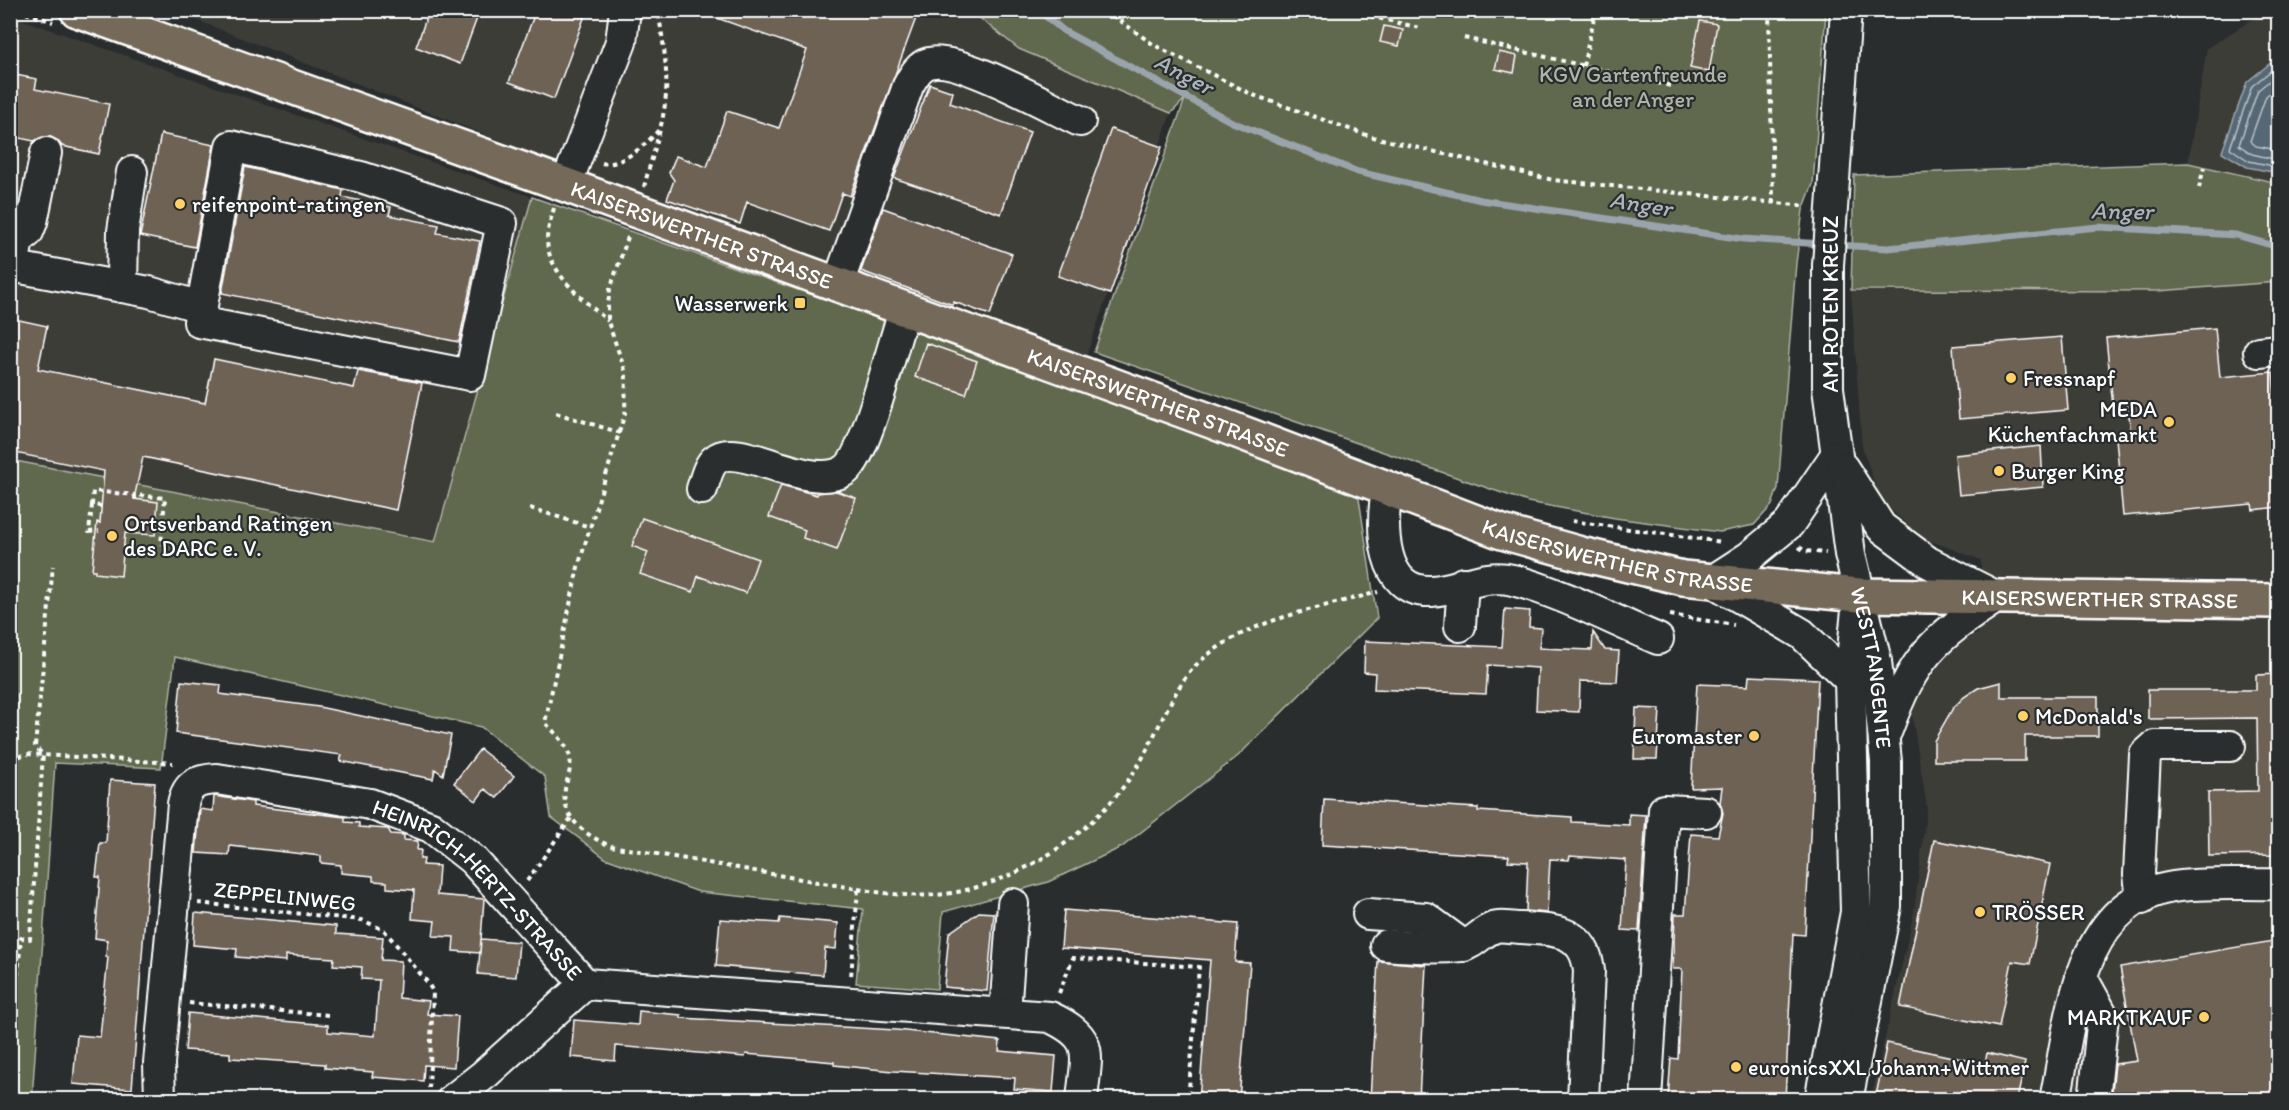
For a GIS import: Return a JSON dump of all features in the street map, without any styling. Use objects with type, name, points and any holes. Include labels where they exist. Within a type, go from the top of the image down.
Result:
[{"type":"main road","name":"KAISERSWERTHER STRASSE","points":[[77,10],[560,196],[636,210],[1502,532],[1581,555],[1683,578],[1859,595],[2278,601]]},
{"type":"street","points":[[560,196],[579,155],[621,42],[625,10]]},
{"type":"street","name":"AM ROTEN KREUZ","points":[[1846,10],[1828,265],[1828,388],[1836,455],[1859,595]]},
{"type":"street","points":[[838,284],[908,86],[923,67],[929,63],[945,62],[972,70],[1080,122]]},
{"type":"street","points":[[231,146],[362,177],[502,223],[470,375],[199,321],[201,307],[231,146]]},
{"type":"street","points":[[46,153],[32,222],[28,232],[18,240],[16,267],[135,290],[201,307]]},
{"type":"street","points":[[132,172],[123,231],[135,290]]},
{"type":"street","points":[[702,489],[714,460],[723,456],[742,456],[813,477],[844,471],[852,462],[865,435],[905,309]]},
{"type":"street","points":[[1850,680],[1802,634],[1712,582],[1749,557],[1789,524],[1836,455],[1868,510],[1881,527],[1928,562],[1997,597],[1956,624],[1926,651],[1911,672],[1885,736]]},
{"type":"street","points":[[1387,490],[1383,510],[1385,543],[1394,574],[1406,585],[1431,591],[1486,578],[1511,580],[1541,590],[1658,639]]},
{"type":"street","points":[[1460,626],[1463,583]]},
{"type":"street","name":"WESTTANGENTE","points":[[1820,1100],[1856,912],[1850,680],[1859,595]]},
{"type":"street","name":"WESTTANGENTE","points":[[1847,1100],[1886,906],[1885,736],[1871,634],[1859,595]]},
{"type":"street","points":[[2142,899],[2139,874],[2145,754],[2155,746],[2230,746]]},
{"type":"street","name":"HEINRICH-HERTZ-STRASSE","points":[[160,1100],[159,1063],[184,796],[196,781],[217,779],[335,797],[404,815],[431,827],[451,840],[511,900],[585,984],[1050,1017],[1082,1037],[1086,1055],[1082,1100]]},
{"type":"street","points":[[1646,1100],[1664,810],[1706,812]]},
{"type":"street","points":[[2055,1100],[2081,976],[2098,936],[2109,922],[2142,899],[2172,887],[2278,884]]},
{"type":"street","points":[[1005,1013],[1013,904]]},
{"type":"street","points":[[1368,914],[1426,918],[1464,946]]},
{"type":"street","points":[[1386,945],[1431,948],[1464,946],[1494,927],[1551,930],[1568,935],[1581,944],[1588,955],[1590,971],[1583,1100]]},
{"type":"street","points":[[2081,976],[2103,1016],[2094,1100]]},
{"type":"street","points":[[452,1100],[485,1074],[585,984]]},
{"type":"path","points":[[658,10],[666,74],[660,128],[610,289],[608,322],[626,373],[628,396],[621,433],[578,567],[545,723],[560,738],[570,758],[564,798],[571,818],[586,833],[611,846],[887,894],[938,895],[962,891],[1026,868],[1053,852],[1109,803],[1136,769],[1193,668],[1220,645],[1254,626],[1406,585]]},
{"type":"path","points":[[1105,10],[1154,45],[1253,95],[1369,136],[1553,180],[1773,201],[1831,210]]},
{"type":"path","points":[[1344,10],[1420,28]]},
{"type":"path","points":[[1583,66],[1596,10]]},
{"type":"path","points":[[1769,10],[1773,201]]},
{"type":"path","points":[[1464,38],[1671,86]]},
{"type":"path","points":[[579,155],[606,165],[612,163],[641,148],[660,128]]},
{"type":"path","points":[[2199,188],[2204,167]]},
{"type":"path","points":[[560,196],[548,232],[549,251],[559,272],[573,290],[608,322]]},
{"type":"path","points":[[556,414],[621,433]]},
{"type":"path","points":[[99,531],[89,532],[93,491],[135,497],[165,498],[161,544]]},
{"type":"path","points":[[92,505],[101,506]]},
{"type":"path","points":[[530,508],[590,527]]},
{"type":"path","points":[[10,1065],[21,938],[30,939],[43,755],[35,746],[53,566]]},
{"type":"path","points":[[10,759],[27,754],[173,763]]},
{"type":"path","points":[[511,900],[571,818]]},
{"type":"path","points":[[849,1002],[858,889]]},
{"type":"path","name":"ZEPPELINWEG","points":[[174,901],[362,920],[384,930],[428,982],[433,992],[428,1100]]},
{"type":"path","points":[[1050,1017],[1072,958],[1199,968],[1188,1100]]},
{"type":"path","points":[[164,1001],[330,1015]]},
{"type":"shaded area","points":[[174,11],[971,11],[1019,49],[1171,113],[1086,356],[584,174]]},
{"type":"shaded area","points":[[2266,11],[2278,11],[2278,183],[2188,163],[2207,48]]},
{"type":"shaded area","points":[[11,16],[532,197],[435,543],[11,460]]},
{"type":"shaded area","points":[[2278,282],[2278,1099],[1871,1099],[1914,912],[1927,807],[1912,715],[1918,692],[1942,652],[1979,633],[1981,560],[1923,538],[1881,501],[1862,447],[1851,290],[2157,291]]},
{"type":"green space","name":"KGV Gartenfreunde an der Anger","points":[[971,11],[1826,11],[1813,184],[1803,210],[1796,263],[1778,488],[1772,505],[1754,525],[1720,532],[1615,518],[1528,502],[1094,352],[1185,99],[1171,113],[1019,49]]},
{"type":"green space","points":[[2188,163],[2278,183],[2278,282],[2157,291],[1851,290],[1854,175]]},
{"type":"green space","points":[[532,197],[1357,485],[1377,618],[1238,756],[1122,847],[1048,882],[943,912],[937,989],[856,983],[863,909],[699,892],[605,858],[551,817],[545,777],[481,727],[175,657],[161,768],[55,763],[32,1099],[11,1099],[10,460],[435,542]]},
{"type":"water","points":[[2278,57],[2278,173],[2247,167],[2222,152],[2247,82]]},
{"type":"building","points":[[429,10],[480,10],[460,64],[416,47]]},
{"type":"building","points":[[536,10],[587,10],[554,99],[509,82]]},
{"type":"building","points":[[704,10],[919,10],[850,196],[842,193],[829,231],[747,202],[740,224],[667,199],[674,180],[669,173],[676,156],[707,167],[727,111],[779,128],[807,50],[703,13]]},
{"type":"building","points":[[1700,21],[1717,24],[1709,72],[1690,68]]},
{"type":"building","points":[[1384,26],[1403,30],[1399,46],[1380,42]]},
{"type":"building","points":[[1499,52],[1517,56],[1514,73],[1495,69]]},
{"type":"building","points":[[10,74],[37,79],[35,89],[109,104],[99,154],[62,146],[49,136],[34,141],[10,136]]},
{"type":"building","points":[[930,84],[953,92],[950,103],[1030,132],[1001,214],[894,178]]},
{"type":"building","points":[[1111,129],[1162,147],[1110,294],[1058,276]]},
{"type":"building","points":[[161,134],[214,145],[195,247],[140,236]]},
{"type":"building","points":[[245,167],[343,190],[342,197],[391,207],[389,215],[439,225],[437,233],[480,241],[459,342],[222,293]]},
{"type":"building","points":[[883,208],[1012,254],[990,315],[954,302],[953,305],[861,271]]},
{"type":"building","points":[[10,318],[47,326],[38,369],[205,403],[214,359],[354,388],[358,371],[422,383],[396,510],[143,457],[134,499],[158,502],[155,535],[125,533],[121,576],[95,573],[95,570],[92,570],[97,522],[100,523],[104,471],[10,452]]},
{"type":"building","name":"MEDA Küchenfachmarkt","points":[[2215,328],[2220,377],[2273,372],[2275,395],[2278,394],[2278,507],[2253,510],[2252,504],[2123,516],[2116,438],[2131,436],[2128,405],[2113,407],[2106,338]]},
{"type":"building","name":"Fressnapf","points":[[2062,337],[2068,410],[1959,419],[1953,346]]},
{"type":"building","points":[[926,343],[977,361],[966,394],[915,377]]},
{"type":"building","name":"Burger King","points":[[2041,446],[2043,487],[1959,495],[1955,455]]},
{"type":"building","points":[[781,485],[817,495],[836,491],[856,498],[837,550],[803,538],[805,530],[769,517]]},
{"type":"building","points":[[642,518],[758,559],[746,593],[698,576],[693,592],[640,574],[648,552],[632,546]]},
{"type":"building","points":[[1505,609],[1530,611],[1529,627],[1541,628],[1539,648],[1592,650],[1593,632],[1605,650],[1619,651],[1617,682],[1580,681],[1579,712],[1536,710],[1538,668],[1488,665],[1486,694],[1374,689],[1375,673],[1364,672],[1365,641],[1502,647]]},
{"type":"building","points":[[2278,674],[2278,855],[2209,856],[2208,792],[2258,791],[2257,718],[2148,719],[2148,690],[2256,690],[2256,675]]},
{"type":"building","points":[[1749,676],[1818,679],[1805,935],[1793,934],[1785,1100],[1668,1098],[1671,1058],[1678,1059],[1682,969],[1673,969],[1675,914],[1685,914],[1691,834],[1718,836],[1723,813],[1720,803],[1722,787],[1691,788],[1697,684],[1748,686]]},
{"type":"building","points":[[181,681],[221,685],[220,694],[319,707],[451,735],[443,775],[435,769],[433,779],[340,761],[342,755],[176,733]]},
{"type":"building","name":"McDonald's","points":[[2001,682],[2001,697],[2098,697],[2098,736],[2025,736],[2025,761],[1934,761],[1934,741],[1953,708],[1978,688]]},
{"type":"building","points":[[1636,708],[1660,709],[1657,759],[1634,759]]},
{"type":"building","points":[[480,749],[514,776],[497,798],[485,789],[476,801],[454,783]]},
{"type":"building","points":[[110,780],[155,783],[132,1089],[73,1084],[77,1035],[100,1037],[108,957],[106,957],[107,940],[95,938],[100,877],[96,877],[100,843],[106,843]]},
{"type":"building","points":[[214,796],[253,802],[253,806],[345,817],[345,822],[359,823],[359,827],[388,829],[391,834],[404,835],[404,840],[418,841],[417,850],[421,850],[420,859],[424,859],[423,865],[439,866],[437,895],[484,899],[480,953],[453,951],[454,937],[433,936],[435,921],[412,919],[414,890],[387,888],[387,882],[373,881],[373,876],[341,873],[341,865],[321,863],[321,856],[230,846],[229,855],[196,853],[200,809],[213,811]]},
{"type":"building","points":[[1324,799],[1478,808],[1478,811],[1572,817],[1572,822],[1629,825],[1629,814],[1646,815],[1639,931],[1622,930],[1626,860],[1570,856],[1569,860],[1550,859],[1547,913],[1526,911],[1528,862],[1508,861],[1509,856],[1322,845]]},
{"type":"building","name":"TRÖSSER","points":[[1934,840],[2050,864],[2030,964],[2012,961],[1999,1027],[1900,1007]]},
{"type":"building","points":[[1064,910],[1238,924],[1235,962],[1250,963],[1239,1100],[1199,1100],[1210,960],[1061,948]]},
{"type":"building","points":[[979,912],[994,913],[987,991],[944,987],[949,933]]},
{"type":"building","points":[[195,913],[336,926],[336,934],[383,937],[381,960],[401,961],[399,998],[429,1001],[427,1014],[458,1016],[454,1067],[424,1065],[423,1081],[372,1077],[373,1072],[325,1068],[325,1064],[230,1058],[230,1053],[185,1050],[188,1013],[328,1025],[328,1032],[375,1036],[379,980],[361,979],[362,967],[333,965],[334,958],[286,955],[286,961],[236,957],[237,949],[193,945]]},
{"type":"building","points":[[780,918],[838,923],[836,949],[825,948],[823,975],[716,966],[720,919],[779,923]]},
{"type":"building","points":[[481,939],[519,942],[516,977],[478,974]]},
{"type":"building","name":"MARKTKAUF","points":[[2273,941],[2278,973],[2278,1100],[2111,1100],[2115,1064],[2137,1061],[2120,967]]},
{"type":"building","points":[[1378,961],[1426,965],[1419,1100],[1370,1100]]},
{"type":"building","points":[[639,1011],[681,1015],[681,1018],[896,1030],[1000,1041],[999,1051],[1056,1056],[1053,1092],[1014,1089],[1015,1078],[893,1071],[834,1065],[834,1062],[746,1054],[745,1057],[616,1046],[615,1061],[571,1057],[574,1020],[638,1025]]},
{"type":"building","points":[[1887,1043],[1985,1064],[1987,1053],[2025,1062],[2017,1100],[1875,1100]]},
{"type":"waterway","name":"Anger","points":[[1038,10],[1064,31],[1232,122],[1358,172],[1481,200],[1743,239],[1823,244]]},
{"type":"waterway","name":"Anger","points":[[1837,245],[1888,248],[2098,227],[2236,235],[2278,247]]},
{"type":"place","name":"reifenpoint-ratingen","points":[[180,204]]},
{"type":"place","name":"Wasserwerk","points":[[800,303]]},
{"type":"place","name":"Fressnapf","points":[[2011,378]]},
{"type":"place","name":"MEDA Küchenfachmarkt","points":[[2169,422]]},
{"type":"place","name":"Burger King","points":[[1999,471]]},
{"type":"place","name":"Ortsverband Ratingen des DARC e. V.","points":[[112,536]]},
{"type":"place","name":"McDonald's","points":[[2023,716]]},
{"type":"place","name":"Euromaster","points":[[1754,736]]},
{"type":"place","name":"TRÖSSER","points":[[1980,912]]},
{"type":"place","name":"MARKTKAUF","points":[[2204,1017]]},
{"type":"place","name":"euronicsXXL Johann+Wittmer","points":[[1736,1067]]}]
